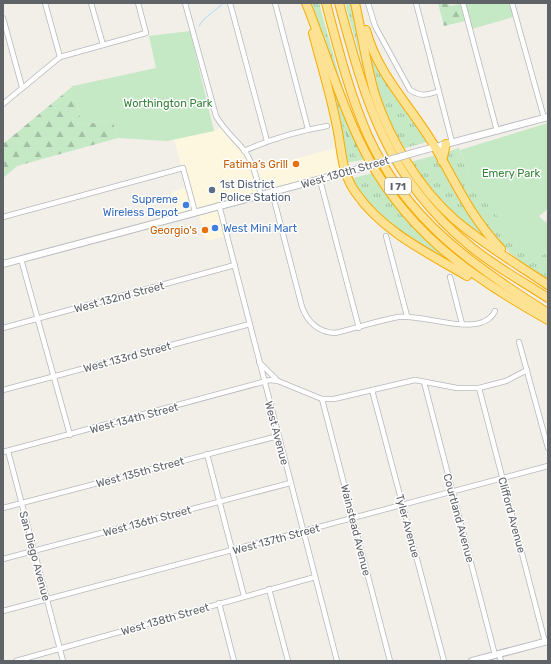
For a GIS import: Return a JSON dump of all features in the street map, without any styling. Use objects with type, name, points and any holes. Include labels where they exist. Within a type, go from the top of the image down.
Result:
[{"type":"highway","points":[[306,3],[334,114],[345,172],[358,197],[389,226],[415,245],[548,320]]},
{"type":"highway","points":[[306,3],[351,121],[368,157],[383,181],[407,213],[434,243],[466,269],[497,291]]},
{"type":"highway","name":"I 71","points":[[326,3],[348,82],[362,121],[377,154],[401,192],[433,229],[465,258],[501,284],[548,313]]},
{"type":"highway","name":"I 71","points":[[339,3],[360,81],[372,113],[389,150],[406,178],[438,217],[471,247],[548,298]]},
{"type":"highway","points":[[356,3],[376,95],[390,132],[406,159],[427,189],[449,214],[548,285]]},
{"type":"highway","points":[[359,3],[370,45],[380,66],[435,147],[474,216],[494,241],[516,263]]},
{"type":"highway","points":[[442,161],[449,143]]},
{"type":"main road","name":"West 130th Street","points":[[3,264],[546,118]]},
{"type":"main road","points":[[472,661],[547,642]]},
{"type":"street","points":[[45,3],[60,58]]},
{"type":"street","points":[[91,3],[103,45]]},
{"type":"street","points":[[3,104],[22,87],[60,58],[146,33],[138,3]]},
{"type":"street","points":[[185,3],[216,116],[222,128],[244,151],[254,171],[261,195]]},
{"type":"street","points":[[230,3],[267,141]]},
{"type":"street","points":[[275,3],[308,129]]},
{"type":"street","points":[[368,3],[375,26],[410,90],[415,93],[425,95],[439,91]]},
{"type":"street","points":[[416,3],[439,91],[449,143]]},
{"type":"street","points":[[463,3],[497,130]]},
{"type":"street","points":[[512,3],[546,118]]},
{"type":"street","points":[[3,18],[22,87]]},
{"type":"street","points":[[244,151],[267,141],[308,129],[326,126]]},
{"type":"street","points":[[3,217],[183,168],[195,212]]},
{"type":"street","points":[[320,180],[359,328]]},
{"type":"street","points":[[272,192],[302,307],[306,318],[316,327],[326,332],[335,333],[407,316],[423,317],[449,323],[474,325],[485,322],[492,317],[495,311]]},
{"type":"street","name":"West Avenue","points":[[219,205],[337,661]]},
{"type":"street","points":[[386,236],[407,316]]},
{"type":"street","points":[[21,259],[70,435]]},
{"type":"street","name":"West 132nd Street","points":[[3,328],[235,265]]},
{"type":"street","points":[[450,277],[462,324]]},
{"type":"street","name":"West 133rd Street","points":[[3,390],[250,324]]},
{"type":"street","points":[[519,342],[548,448]]},
{"type":"street","points":[[259,361],[278,381],[322,399],[342,398],[404,382],[424,382],[457,388],[479,388],[506,381],[527,370]]},
{"type":"street","name":"West 134th Street","points":[[5,451],[70,435],[264,382],[278,381]]},
{"type":"street","name":"Courtland Avenue","points":[[424,382],[452,492],[497,655],[501,661]]},
{"type":"street","name":"Clifford Avenue","points":[[479,388],[547,642]]},
{"type":"street","name":"Tyler Avenue","points":[[372,390],[444,661]]},
{"type":"street","name":"Wainstead Avenue","points":[[322,399],[390,661]]},
{"type":"street","name":"West 135th Street","points":[[3,508],[278,436]]},
{"type":"street","name":"San Diego Avenue","points":[[5,451],[21,503],[63,661]]},
{"type":"street","points":[[207,454],[244,596]]},
{"type":"street","name":"West 137th Street","points":[[3,611],[548,466]]},
{"type":"street","name":"West 136th Street","points":[[3,559],[290,483]]},
{"type":"street","name":"West 138th Street","points":[[16,661],[218,603],[315,577]]},
{"type":"street","points":[[269,589],[288,661]]},
{"type":"street","points":[[218,603],[234,661]]},
{"type":"shaded area","points":[[224,127],[255,170],[335,148],[342,175],[219,207],[226,236],[206,241],[198,210],[178,215],[172,192],[187,187],[174,139],[214,131]]},
{"type":"green space","points":[[309,3],[319,3],[342,86],[340,87]]},
{"type":"green space","points":[[345,3],[354,3],[370,84],[368,85]]},
{"type":"green space","points":[[438,3],[448,3],[450,6],[460,4],[465,21],[444,26]]},
{"type":"green space","points":[[465,3],[510,3],[513,17],[472,29]]},
{"type":"green space","points":[[363,23],[371,53],[426,138],[427,142],[402,149],[385,113],[374,81]]},
{"type":"green space","name":"Worthington Park","points":[[190,31],[214,131],[167,141],[118,138],[112,119],[82,125],[73,86],[156,68],[149,36]]},
{"type":"green space","points":[[320,49],[366,159],[346,163]]},
{"type":"green space","points":[[73,86],[82,125],[112,119],[118,138],[17,166],[3,178],[3,144]]},
{"type":"green space","points":[[343,123],[347,124],[362,155],[361,157],[356,156],[350,149]]},
{"type":"green space","name":"Emery Park","points":[[548,123],[548,209],[539,216],[545,222],[548,221],[548,252],[536,258],[524,250],[475,188],[460,150]]},
{"type":"green space","points":[[459,148],[475,188],[536,258],[548,252],[548,282],[511,254],[477,216],[445,162],[447,152]]},
{"type":"green space","points":[[436,155],[468,213],[489,239],[488,241],[445,205],[410,162]]},
{"type":"green space","points":[[373,173],[411,224],[437,251],[458,267],[405,236],[374,211],[350,179]]},
{"type":"waterway","points":[[199,26],[204,19],[224,3]]},
{"type":"place","name":"Fatima’s Grill","points":[[296,164]]},
{"type":"place","name":"1st District Police Station","points":[[212,190]]},
{"type":"place","name":"Supreme Wireless Depot","points":[[186,205]]},
{"type":"place","name":"West Mini Mart","points":[[215,228]]},
{"type":"place","name":"Georgio's","points":[[205,230]]}]
